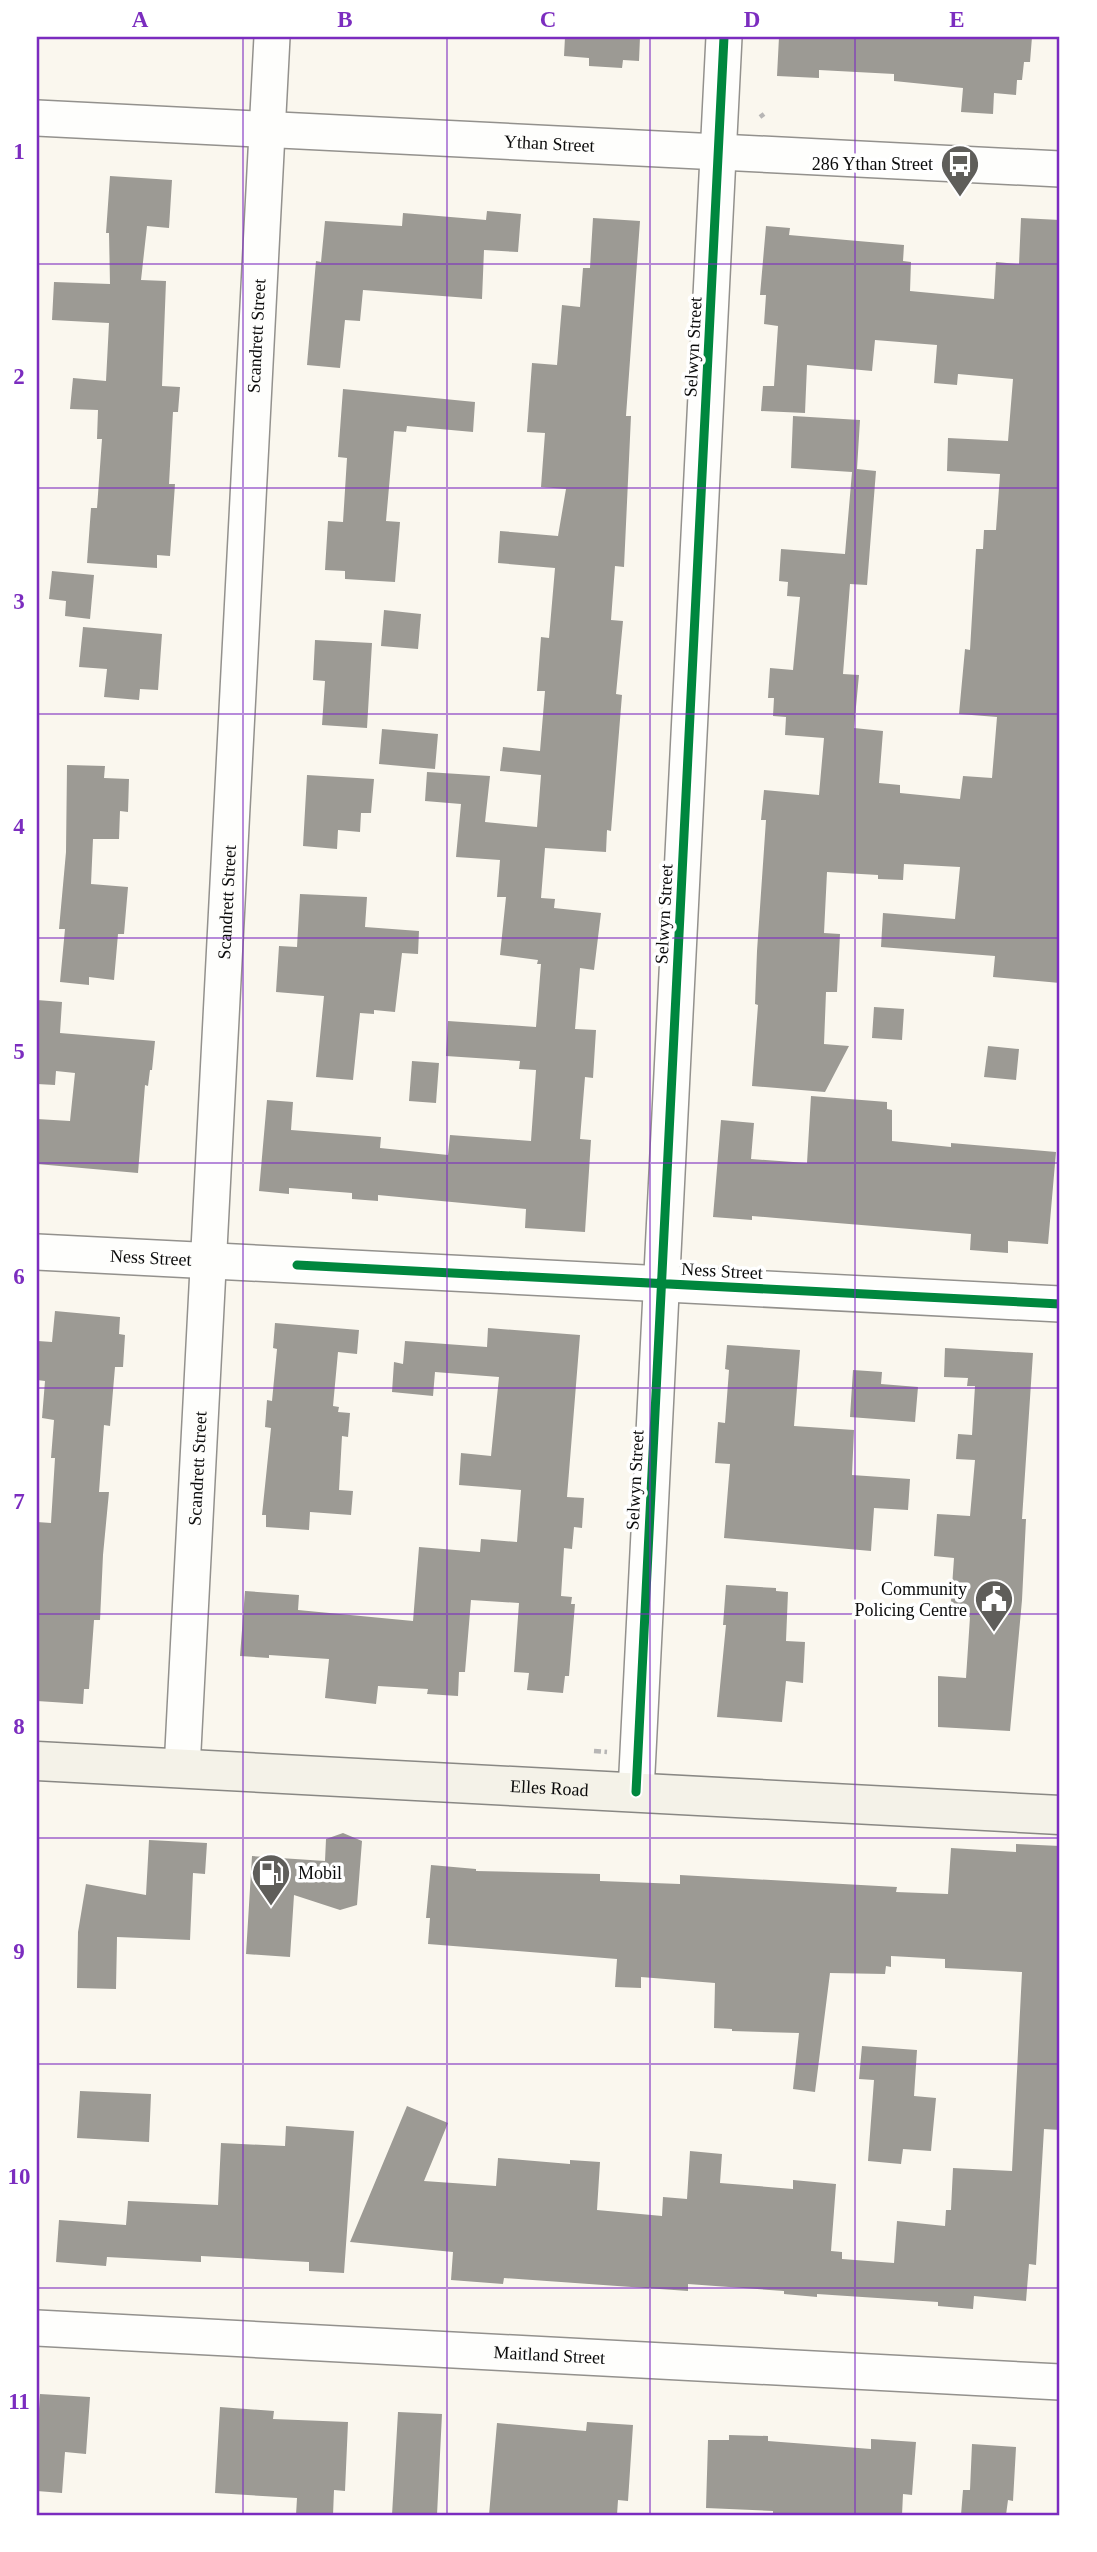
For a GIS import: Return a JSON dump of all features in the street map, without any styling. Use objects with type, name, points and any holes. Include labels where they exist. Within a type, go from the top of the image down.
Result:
[{"type":"main road","name":"Elles Road","points":[[37,1761],[1060,1815]]},
{"type":"street","name":"Scandrett Street","points":[[182,1769],[272,37]]},
{"type":"street","name":"Selwyn Street","points":[[636,1792],[724,37]]},
{"type":"street","name":"Ythan Street","points":[[37,118],[1060,169]]},
{"type":"street","name":"Ness Street","points":[[37,1252],[1060,1304]]},
{"type":"street","name":"Maitland Street","points":[[37,2328],[1060,2382]]},
{"type":"building","points":[[565,37],[640,37],[639,61],[623,60],[622,68],[589,66],[589,58],[564,56]]},
{"type":"building","points":[[779,37],[1032,37],[1030,62],[1024,62],[1022,80],[1017,80],[1016,95],[994,93],[993,114],[961,112],[963,88],[894,81],[894,74],[819,70],[819,78],[777,76]]},
{"type":"building","points":[[110,176],[172,180],[169,228],[147,226],[141,280],[166,281],[162,386],[180,387],[178,412],[173,412],[169,484],[175,484],[170,556],[157,555],[157,568],[87,563],[91,508],[97,508],[102,439],[97,439],[98,410],[70,409],[73,378],[106,381],[109,323],[52,320],[54,282],[110,284],[109,233],[106,233]]},
{"type":"building","points":[[487,211],[521,214],[518,252],[484,250],[482,299],[363,290],[360,321],[345,320],[340,368],[307,365],[316,261],[321,262],[325,221],[402,226],[403,213],[486,220]]},
{"type":"building","points":[[593,218],[640,221],[626,416],[631,416],[624,567],[615,566],[611,620],[623,621],[616,694],[622,695],[611,831],[607,830],[606,852],[545,848],[541,898],[555,899],[554,908],[601,913],[594,970],[580,968],[575,1029],[596,1030],[593,1078],[585,1077],[580,1139],[591,1140],[585,1232],[525,1228],[526,1209],[378,1195],[378,1201],[352,1199],[352,1193],[289,1188],[289,1194],[259,1191],[267,1100],[293,1102],[291,1130],[381,1137],[380,1148],[448,1155],[450,1135],[531,1141],[536,1070],[519,1069],[520,1061],[446,1056],[448,1021],[536,1027],[541,964],[537,964],[538,960],[500,955],[506,897],[497,897],[500,860],[456,857],[461,804],[425,801],[427,772],[490,776],[485,822],[537,827],[541,775],[500,771],[503,747],[540,751],[545,691],[537,691],[541,637],[549,638],[555,568],[498,563],[500,531],[558,536],[566,489],[541,487],[545,433],[527,432],[532,363],[557,365],[562,305],[580,307],[583,268],[590,268]]},
{"type":"building","points":[[1021,218],[1060,220],[1060,983],[993,977],[995,956],[881,947],[883,913],[955,919],[960,867],[904,864],[903,880],[878,879],[878,875],[827,872],[824,933],[840,934],[837,992],[826,992],[824,1044],[849,1046],[825,1092],[752,1086],[758,1005],[755,1004],[757,951],[766,820],[761,820],[764,790],[819,795],[824,738],[785,735],[786,717],[773,716],[774,698],[768,698],[770,668],[793,670],[800,597],[787,596],[788,582],[779,581],[781,549],[845,554],[852,472],[791,468],[793,416],[860,420],[857,469],[876,471],[867,585],[850,584],[843,674],[859,675],[854,728],[883,731],[879,783],[900,785],[900,793],[960,799],[963,776],[992,778],[997,717],[959,714],[965,649],[970,650],[976,549],[983,549],[984,530],[996,530],[1000,474],[947,471],[948,438],[1008,441],[1013,379],[958,374],[957,385],[934,383],[937,345],[875,340],[872,371],[807,365],[805,413],[761,411],[763,386],[774,386],[778,326],[764,324],[766,295],[760,295],[766,226],[790,228],[789,235],[904,245],[903,261],[911,262],[910,291],[994,299],[996,262],[1019,264]]},
{"type":"building","points":[[343,389],[475,402],[473,432],[407,426],[406,432],[394,431],[386,521],[400,522],[395,582],[345,579],[345,571],[325,570],[328,521],[343,522],[347,458],[338,457]]},
{"type":"building","points":[[52,571],[94,575],[90,619],[65,616],[66,601],[49,599]]},
{"type":"building","points":[[384,610],[421,614],[418,649],[381,646]]},
{"type":"building","points":[[83,627],[162,634],[158,690],[140,689],[139,700],[104,697],[107,669],[79,667]]},
{"type":"building","points":[[315,640],[372,643],[367,728],[322,725],[325,681],[313,680]]},
{"type":"building","points":[[382,729],[438,734],[435,769],[379,764]]},
{"type":"building","points":[[67,765],[105,766],[104,778],[129,779],[128,812],[120,811],[119,839],[93,839],[91,884],[128,887],[124,934],[118,934],[114,980],[89,977],[89,985],[60,982],[65,929],[59,929],[66,852]]},
{"type":"building","points":[[307,775],[374,779],[371,813],[361,813],[360,832],[338,830],[337,849],[303,846]]},
{"type":"building","points":[[300,894],[367,897],[365,927],[419,931],[418,954],[402,953],[395,1012],[374,1010],[374,1014],[360,1013],[353,1080],[316,1077],[324,996],[276,992],[279,946],[297,947]]},
{"type":"building","points":[[37,1000],[62,1002],[60,1033],[155,1041],[152,1070],[148,1086],[145,1085],[138,1173],[37,1164],[37,1119],[70,1121],[75,1073],[56,1071],[55,1085],[37,1084]]},
{"type":"building","points":[[874,1007],[904,1009],[902,1040],[872,1038]]},
{"type":"building","points":[[988,1046],[1019,1049],[1016,1080],[984,1077]]},
{"type":"building","points":[[412,1061],[439,1063],[436,1103],[409,1101]]},
{"type":"building","points":[[811,1096],[887,1102],[887,1109],[892,1110],[892,1141],[1056,1152],[1048,1244],[1008,1241],[1008,1253],[970,1250],[971,1234],[752,1216],[752,1220],[713,1217],[721,1120],[754,1123],[751,1159],[807,1163]]},
{"type":"building","points":[[55,1311],[120,1317],[119,1334],[125,1335],[123,1367],[115,1367],[110,1426],[104,1425],[99,1492],[109,1492],[100,1620],[94,1620],[89,1689],[84,1689],[83,1704],[37,1701],[37,1522],[51,1523],[55,1458],[51,1458],[54,1420],[42,1418],[45,1381],[37,1380],[37,1354],[38,1341],[52,1342]]},
{"type":"building","points":[[275,1323],[359,1330],[357,1354],[338,1352],[333,1406],[339,1407],[338,1412],[350,1413],[348,1437],[342,1436],[339,1490],[353,1491],[351,1515],[310,1512],[309,1530],[266,1527],[266,1515],[262,1515],[271,1428],[265,1427],[267,1400],[272,1401],[277,1349],[273,1348]]},
{"type":"building","points":[[488,1328],[580,1335],[567,1497],[584,1498],[582,1528],[574,1527],[572,1549],[564,1548],[561,1596],[572,1597],[571,1604],[575,1604],[569,1676],[565,1676],[563,1693],[527,1690],[529,1673],[514,1672],[519,1603],[471,1600],[465,1672],[459,1672],[458,1696],[427,1694],[428,1689],[378,1686],[376,1704],[325,1698],[329,1659],[240,1656],[245,1591],[299,1595],[298,1610],[413,1621],[419,1547],[480,1552],[481,1539],[517,1542],[521,1490],[459,1485],[461,1453],[491,1456],[499,1377],[435,1372],[433,1396],[392,1392],[394,1362],[403,1364],[405,1341],[487,1347]]},
{"type":"building","points":[[727,1345],[800,1350],[794,1426],[854,1430],[852,1475],[910,1479],[908,1510],[874,1508],[871,1551],[724,1538],[730,1464],[715,1463],[718,1422],[725,1423],[729,1370],[725,1369]]},
{"type":"building","points":[[945,1348],[1033,1353],[1022,1519],[1026,1519],[1022,1600],[1010,1731],[938,1727],[938,1676],[966,1678],[970,1617],[950,1616],[954,1558],[934,1556],[937,1514],[970,1516],[975,1460],[956,1459],[958,1434],[972,1435],[975,1386],[967,1386],[968,1378],[944,1377]]},
{"type":"building","points":[[853,1370],[882,1372],[881,1384],[918,1387],[915,1422],[850,1417]]},
{"type":"building","points":[[726,1585],[776,1588],[776,1591],[788,1592],[786,1641],[805,1642],[803,1683],[786,1681],[782,1722],[717,1717],[726,1625],[723,1625]]},
{"type":"building","points":[[343,1833],[362,1841],[357,1905],[340,1910],[294,1895],[290,1957],[246,1954],[252,1856],[325,1861],[326,1839]]},
{"type":"building","points":[[149,1840],[207,1843],[205,1874],[193,1873],[190,1940],[117,1937],[116,1989],[77,1988],[78,1932],[86,1884],[146,1895]]},
{"type":"building","points":[[1016,1844],[1060,1846],[1060,2130],[1044,2129],[1036,2265],[1029,2264],[1026,2301],[974,2296],[973,2309],[938,2306],[938,2302],[817,2294],[817,2297],[784,2294],[784,2291],[688,2284],[688,2291],[504,2278],[503,2284],[451,2280],[453,2252],[350,2242],[407,2106],[448,2123],[424,2181],[496,2186],[498,2158],[570,2164],[570,2160],[600,2162],[597,2210],[662,2216],[663,2197],[687,2199],[690,2151],[722,2154],[720,2183],[793,2189],[793,2180],[836,2184],[831,2251],[842,2252],[842,2259],[894,2263],[897,2221],[945,2226],[946,2210],[951,2210],[953,2168],[1012,2171],[1022,1972],[945,1968],[945,1959],[891,1956],[891,1967],[886,1966],[885,1974],[830,1973],[815,2092],[793,2089],[799,2033],[714,2028],[715,1983],[641,1977],[641,1988],[615,1987],[617,1959],[428,1944],[430,1918],[426,1918],[431,1865],[476,1871],[600,1874],[600,1881],[680,1884],[680,1875],[897,1887],[896,1892],[948,1894],[951,1848],[1016,1852]]},
{"type":"building","points":[[862,2046],[917,2050],[914,2096],[936,2098],[931,2151],[903,2149],[901,2164],[868,2161],[874,2080],[859,2079]]},
{"type":"building","points":[[80,2091],[151,2094],[149,2142],[77,2138]]},
{"type":"building","points":[[286,2126],[354,2131],[344,2273],[309,2271],[309,2262],[201,2256],[201,2262],[107,2257],[106,2266],[56,2262],[59,2220],[126,2225],[128,2201],[218,2205],[221,2143],[285,2146]]},
{"type":"building","points":[[40,2394],[90,2397],[86,2454],[65,2452],[62,2493],[37,2491]]},
{"type":"building","points":[[220,2407],[274,2411],[273,2419],[348,2422],[345,2491],[334,2490],[333,2515],[296,2515],[297,2498],[215,2493]]},
{"type":"building","points":[[398,2412],[442,2414],[437,2515],[392,2515]]},
{"type":"building","points":[[587,2422],[633,2425],[628,2501],[618,2500],[617,2515],[489,2515],[497,2423],[586,2431]]},
{"type":"building","points":[[729,2435],[768,2436],[768,2441],[871,2449],[871,2439],[916,2442],[912,2495],[903,2494],[902,2515],[773,2515],[773,2511],[706,2508],[708,2440],[729,2440]]},
{"type":"building","points":[[972,2444],[1016,2447],[1013,2501],[1008,2500],[1006,2515],[961,2515],[963,2490],[970,2490]]},
{"type":"cycle path","points":[[636,1792],[724,37]]},
{"type":"cycle path","points":[[297,1265],[1060,1304]]},
{"type":"place","name":"286 Ythan Street","points":[[960,198]]},
{"type":"place","name":"Community Policing Centre","points":[[994,1633]]},
{"type":"place","name":"Mobil","points":[[271,1907]]}]
